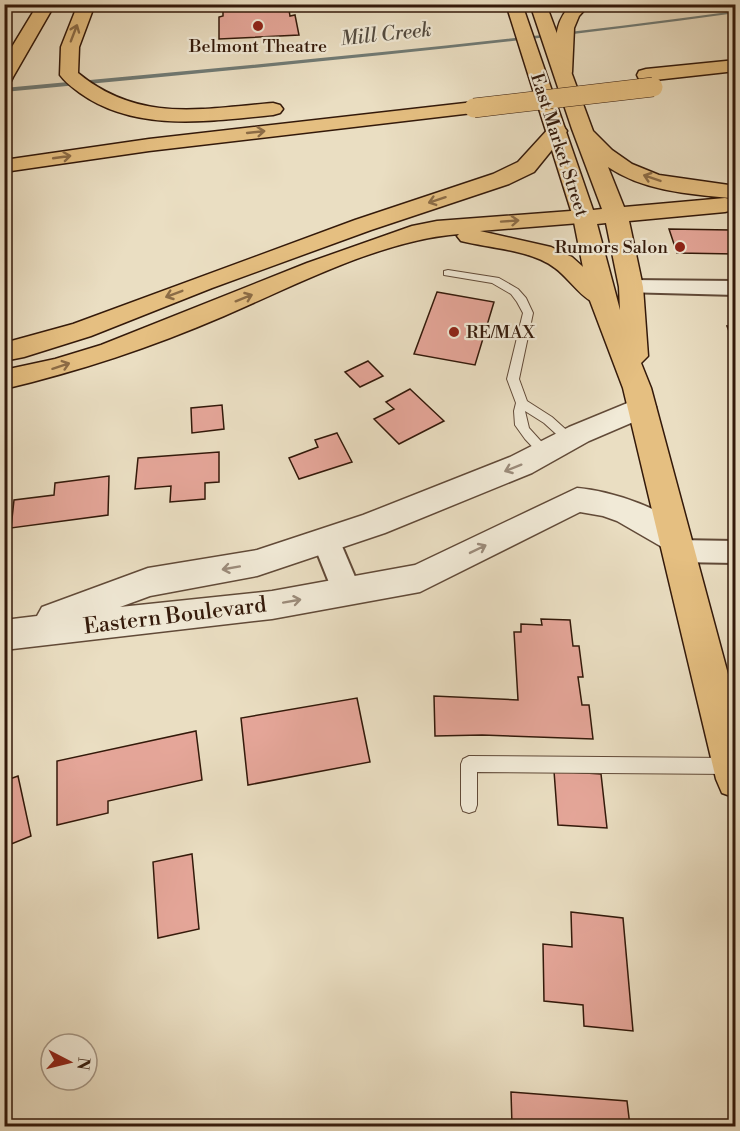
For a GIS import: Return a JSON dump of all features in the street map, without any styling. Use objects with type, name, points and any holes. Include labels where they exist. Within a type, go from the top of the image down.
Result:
[{"type":"main road","points":[[4,76],[47,4]]},
{"type":"main road","points":[[87,4],[71,38],[67,64],[69,75],[91,92],[110,102],[131,110],[174,116],[293,108]]},
{"type":"main road","name":"East Market Street","points":[[514,4],[581,210],[602,298],[640,397],[675,545],[734,772]]},
{"type":"main road","name":"East Market Street","points":[[538,4],[555,27],[563,72],[613,209],[631,287],[640,397]]},
{"type":"main road","points":[[563,72],[565,60],[555,27],[582,4]]},
{"type":"main road","points":[[649,81],[735,65]]},
{"type":"main road","points":[[4,165],[471,100],[649,81],[735,78]]},
{"type":"main road","points":[[73,137],[306,108],[471,100]]},
{"type":"main road","points":[[582,129],[611,160],[636,172],[676,186],[734,195]]},
{"type":"main road","points":[[4,352],[15,351],[82,330],[331,237],[501,179],[526,167],[557,132]]},
{"type":"main road","points":[[4,380],[30,376],[129,344],[352,255],[422,231],[505,222],[581,210],[613,209],[734,195]]},
{"type":"main road","points":[[422,231],[465,235],[543,252],[563,262],[602,298]]},
{"type":"street","points":[[631,287],[735,288]]},
{"type":"street","name":"Eastern Boulevard","points":[[640,397],[521,465],[374,524],[257,563],[148,582],[4,635],[272,605],[420,578],[577,500],[596,500],[641,518],[675,545]]},
{"type":"street","points":[[326,540],[346,591]]},
{"type":"street","points":[[675,545],[735,552]]},
{"type":"lane","points":[[448,273],[500,281],[517,292],[524,302],[528,312],[513,379],[522,404],[548,420],[557,446]]},
{"type":"lane","points":[[522,404],[518,412],[520,425],[557,446]]},
{"type":"lane","points":[[469,805],[469,764],[734,772]]},
{"type":"building","name":"Belmont Theatre","points":[[223,4],[288,4],[290,16],[295,15],[299,35],[219,39],[219,17],[223,16]]},
{"type":"building","points":[[669,229],[731,230],[736,240],[736,254],[677,253]]},
{"type":"building","name":"RE/MAX","points":[[437,292],[494,302],[475,365],[414,354]]},
{"type":"building","points":[[727,326],[736,326],[736,359],[729,339],[732,339]]},
{"type":"building","points":[[368,361],[383,376],[360,387],[345,372]]},
{"type":"building","points":[[410,389],[444,421],[399,444],[374,419],[394,409],[386,402]]},
{"type":"building","points":[[222,405],[224,429],[192,433],[191,408]]},
{"type":"building","points":[[337,433],[352,462],[299,479],[289,458],[318,447],[315,440]]},
{"type":"building","points":[[219,452],[219,482],[205,483],[205,499],[170,502],[171,486],[135,489],[138,458]]},
{"type":"building","points":[[109,476],[108,515],[11,528],[14,500],[54,495],[55,483]]},
{"type":"building","points":[[541,619],[570,620],[573,646],[579,646],[583,677],[578,677],[582,705],[589,705],[593,739],[482,735],[435,736],[434,696],[518,700],[514,632],[521,632],[521,624],[542,625]]},
{"type":"building","points":[[357,698],[370,762],[248,785],[241,718]]},
{"type":"building","points":[[196,731],[202,780],[108,801],[108,813],[57,825],[57,761]]},
{"type":"building","points":[[554,771],[601,774],[607,828],[558,825]]},
{"type":"building","points":[[18,776],[31,836],[4,847],[4,781]]},
{"type":"building","points":[[192,854],[199,929],[158,938],[153,862]]},
{"type":"building","points":[[571,912],[623,918],[633,1031],[584,1026],[583,1005],[544,1001],[543,944],[572,947]]},
{"type":"building","points":[[511,1092],[627,1101],[630,1126],[512,1126]]},
{"type":"waterway","name":"Mill Creek","points":[[4,90],[414,51],[606,30],[736,12]]},
{"type":"place","name":"Belmont Theatre","points":[[258,26]]},
{"type":"place","name":"Rumors Salon","points":[[680,247]]},
{"type":"place","name":"RE/MAX","points":[[454,332]]}]
